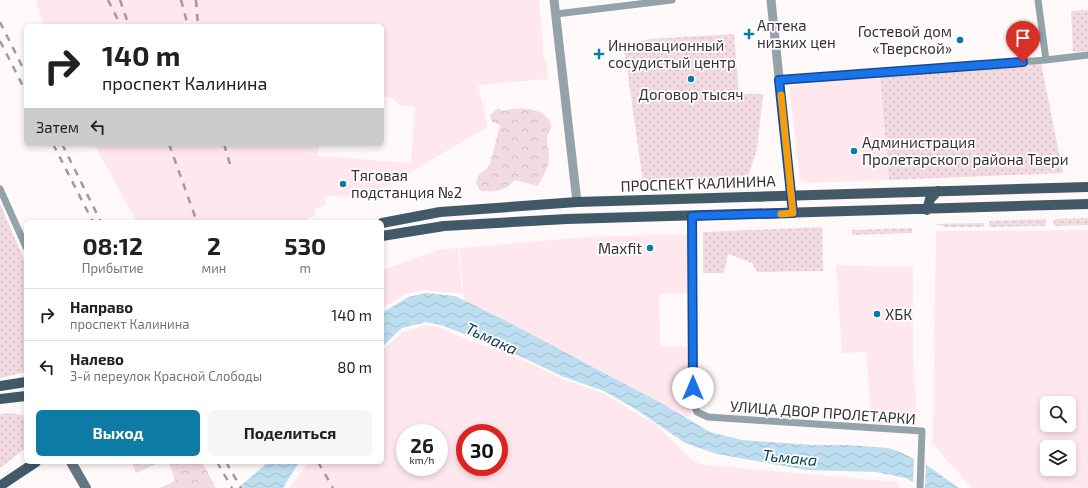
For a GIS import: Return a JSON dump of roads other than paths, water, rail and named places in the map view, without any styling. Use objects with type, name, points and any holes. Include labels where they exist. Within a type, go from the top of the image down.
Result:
[{"type":"main road","name":"ПРОСПЕКТ КАЛИНИНА","points":[[384,223],[440,212],[577,202],[791,194],[1088,187]]},
{"type":"main road","points":[[927,210],[930,199],[938,191]]},
{"type":"main road","points":[[692,216],[696,206],[704,197]]},
{"type":"main road","points":[[567,219],[576,212],[577,202]]},
{"type":"main road","points":[[384,236],[444,226],[567,219],[927,210],[1088,204]]},
{"type":"main road","points":[[0,386],[24,382]]},
{"type":"main road","points":[[0,399],[24,397]]},
{"type":"main road","points":[[0,486],[33,464]]},
{"type":"main road","points":[[72,464],[86,488]]},
{"type":"street","points":[[554,0],[577,202]]},
{"type":"street","points":[[556,14],[672,0]]},
{"type":"street","points":[[771,0],[793,213]]},
{"type":"street","points":[[1038,0],[1046,60]]},
{"type":"street","points":[[779,80],[1046,60],[1088,55]]},
{"type":"street","points":[[0,189],[24,243]]},
{"type":"street","name":"УЛИЦА ДВОР ПРОЛЕТАРКИ","points":[[692,216],[693,403],[697,412],[708,417],[922,432],[920,488]]},
{"type":"water","name":"Тьмака","points":[[426,293],[455,296],[504,320],[659,402],[710,432],[742,440],[888,448],[898,451],[925,464],[959,488],[922,488],[906,478],[876,472],[806,470],[717,454],[685,443],[637,410],[604,391],[564,377],[513,353],[441,325],[426,322],[402,328],[384,345],[384,312],[408,297]]},
{"type":"water","points":[[266,464],[298,464],[283,488],[238,488]]},
{"type":"railway","points":[[108,0],[120,24]]},
{"type":"railway","points":[[120,0],[128,24]]},
{"type":"railway","points":[[181,0],[187,24]]},
{"type":"railway","points":[[196,0],[198,24]]},
{"type":"railway","points":[[0,22],[24,70]]},
{"type":"railway","points":[[0,41],[24,88]]},
{"type":"railway","points":[[54,146],[92,220]]},
{"type":"railway","points":[[63,146],[100,220]]},
{"type":"railway","points":[[170,146],[196,220]]},
{"type":"railway","points":[[225,146],[232,171]]},
{"type":"railway","points":[[218,464],[232,488]]},
{"type":"railway","points":[[227,464],[241,488]]},
{"type":"railway","points":[[319,464],[333,488]]},
{"type":"place","name":"Аптека низких цен","points":[[749,34]]},
{"type":"place","name":"Гостевой дом «Тверской»","points":[[960,40]]},
{"type":"place","name":"Инновационный сосудистый центр","points":[[599,54]]},
{"type":"place","name":"Договор тысяч","points":[[691,79]]},
{"type":"place","name":"Администрация Пролетарского района Твери","points":[[854,151]]},
{"type":"place","name":"Тяговая подстанция №2","points":[[343,184]]},
{"type":"place","name":"Maxfit","points":[[650,248]]},
{"type":"place","name":"ХБК","points":[[877,314]]}]
